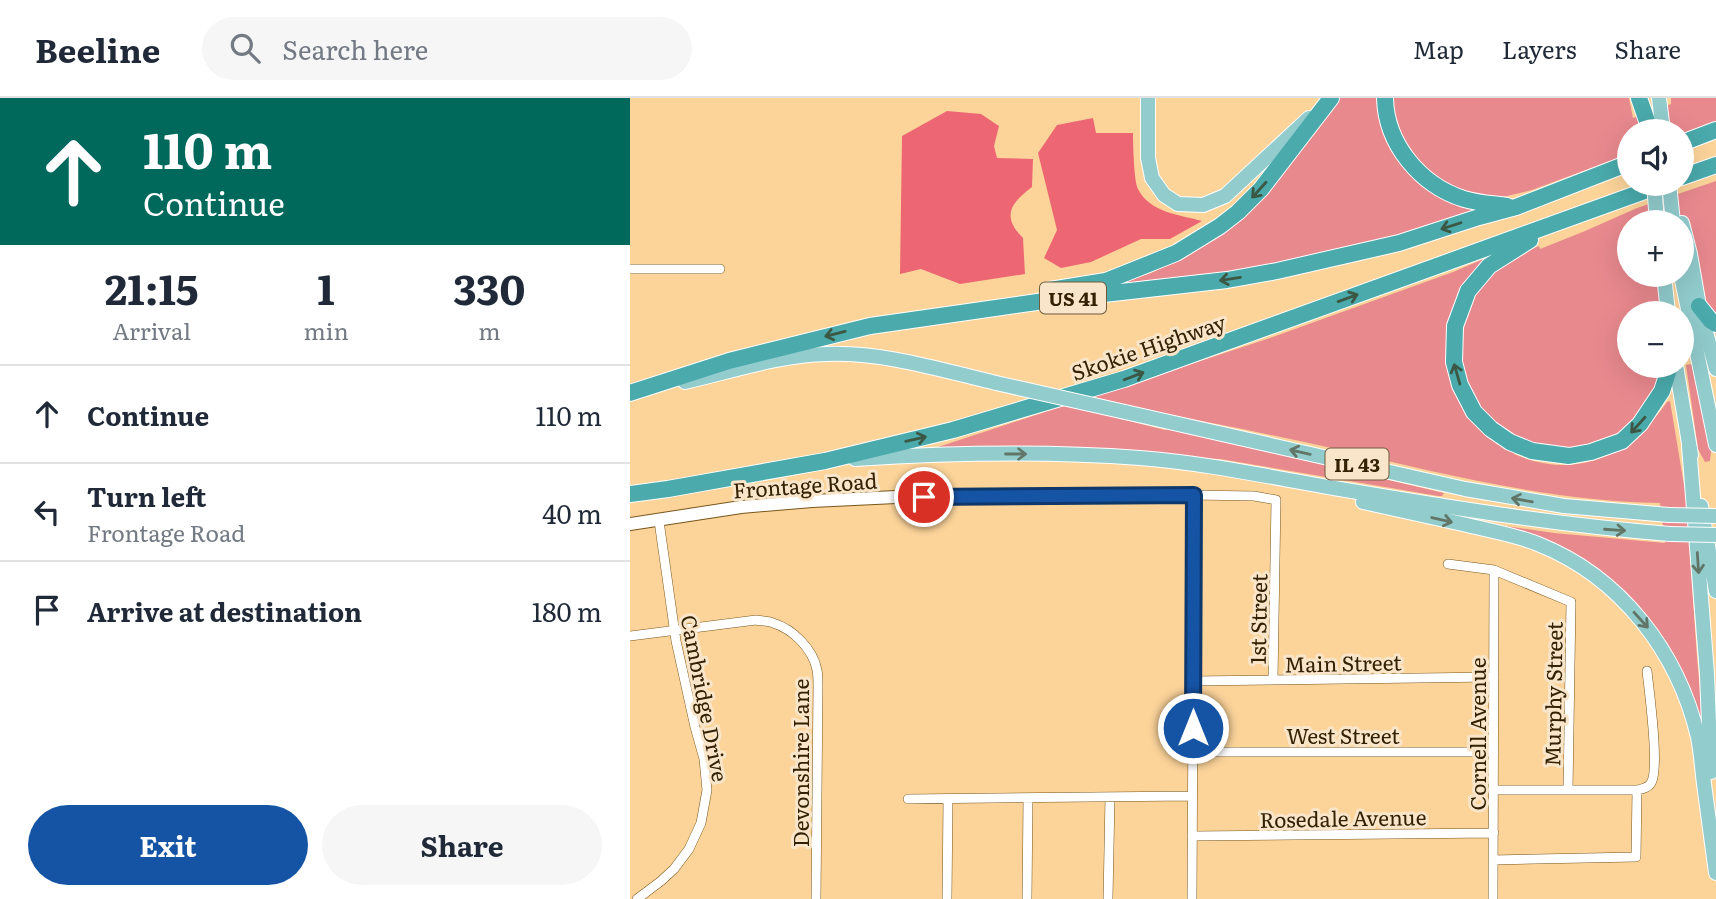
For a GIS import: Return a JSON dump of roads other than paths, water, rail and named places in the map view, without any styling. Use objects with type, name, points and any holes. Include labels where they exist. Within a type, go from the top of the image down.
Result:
[{"type":"highway","points":[[870,326],[947,305],[1106,281],[1176,253],[1220,226],[1261,189],[1331,98]]},
{"type":"highway","points":[[1385,98],[1393,135],[1415,169],[1435,185],[1458,197],[1516,207]]},
{"type":"highway","points":[[1639,98],[1650,119]]},
{"type":"highway","points":[[1694,138],[1716,130]]},
{"type":"highway","points":[[1694,173],[1716,165]]},
{"type":"highway","name":"Skokie Highway","points":[[630,394],[729,361],[870,326],[1010,305],[1227,280],[1277,271],[1399,243],[1516,207],[1617,168]]},
{"type":"highway","name":"Skokie Highway","points":[[630,494],[825,461],[953,430],[1124,379],[1637,196]]},
{"type":"highway","points":[[1560,222],[1489,266],[1468,291],[1455,326],[1454,362],[1460,385],[1474,412],[1491,429],[1510,442],[1532,451],[1569,456],[1591,452],[1622,440],[1640,424],[1662,391],[1666,378]]},
{"type":"highway","points":[[1699,306],[1716,324]]},
{"type":"main road","points":[[1148,98],[1147,158],[1152,178],[1164,195],[1178,204],[1203,205],[1225,196],[1239,185],[1331,98]]},
{"type":"main road","points":[[1645,98],[1651,119]]},
{"type":"main road","points":[[1653,119],[1659,98]]},
{"type":"main road","points":[[1694,277],[1716,369]]},
{"type":"main road","points":[[1683,287],[1716,445]]},
{"type":"main road","name":"IL 43","points":[[630,394],[786,358],[827,354],[865,355],[1465,489],[1577,508],[1716,516]]},
{"type":"main road","points":[[1678,378],[1716,591]]},
{"type":"main road","points":[[1689,446],[1707,674],[1716,871]]},
{"type":"main road","name":"IL 43","points":[[825,461],[921,455],[1033,454],[1140,458],[1599,529],[1716,535]]},
{"type":"main road","points":[[1306,483],[1342,497],[1511,535],[1539,545],[1570,560],[1622,599],[1650,630],[1670,662],[1689,704],[1698,738],[1716,871]]},
{"type":"street","points":[[630,269],[720,269]]},
{"type":"street","points":[[1192,899],[1194,495]]},
{"type":"street","name":"Frontage Road","points":[[630,524],[741,507],[840,499],[1194,495]]},
{"type":"street","name":"1st Street","points":[[1194,495],[1254,496],[1276,500],[1273,680]]},
{"type":"street","name":"Cambridge Drive","points":[[637,899],[674,869],[689,849],[702,823],[705,808],[704,759],[674,631],[659,521]]},
{"type":"street","name":"Murphy Street","points":[[1448,564],[1494,570],[1571,602],[1568,790]]},
{"type":"street","name":"Cornell Avenue","points":[[1493,899],[1494,570]]},
{"type":"street","name":"Devonshire Lane","points":[[630,636],[756,620],[773,623],[798,638],[812,657],[817,668],[818,686],[817,899]]},
{"type":"street","points":[[1494,790],[1645,788],[1651,783],[1655,773],[1647,671]]},
{"type":"street","name":"Main Street","points":[[1193,681],[1494,677]]},
{"type":"street","name":"West Street","points":[[1192,752],[1494,752]]},
{"type":"street","points":[[1493,860],[1636,856],[1637,790]]},
{"type":"street","points":[[908,799],[1192,796]]},
{"type":"street","points":[[1108,899],[1110,797]]},
{"type":"street","points":[[1027,899],[1028,798]]},
{"type":"street","points":[[947,799],[947,899]]},
{"type":"street","name":"Rosedale Avenue","points":[[1192,836],[1494,833]]}]
